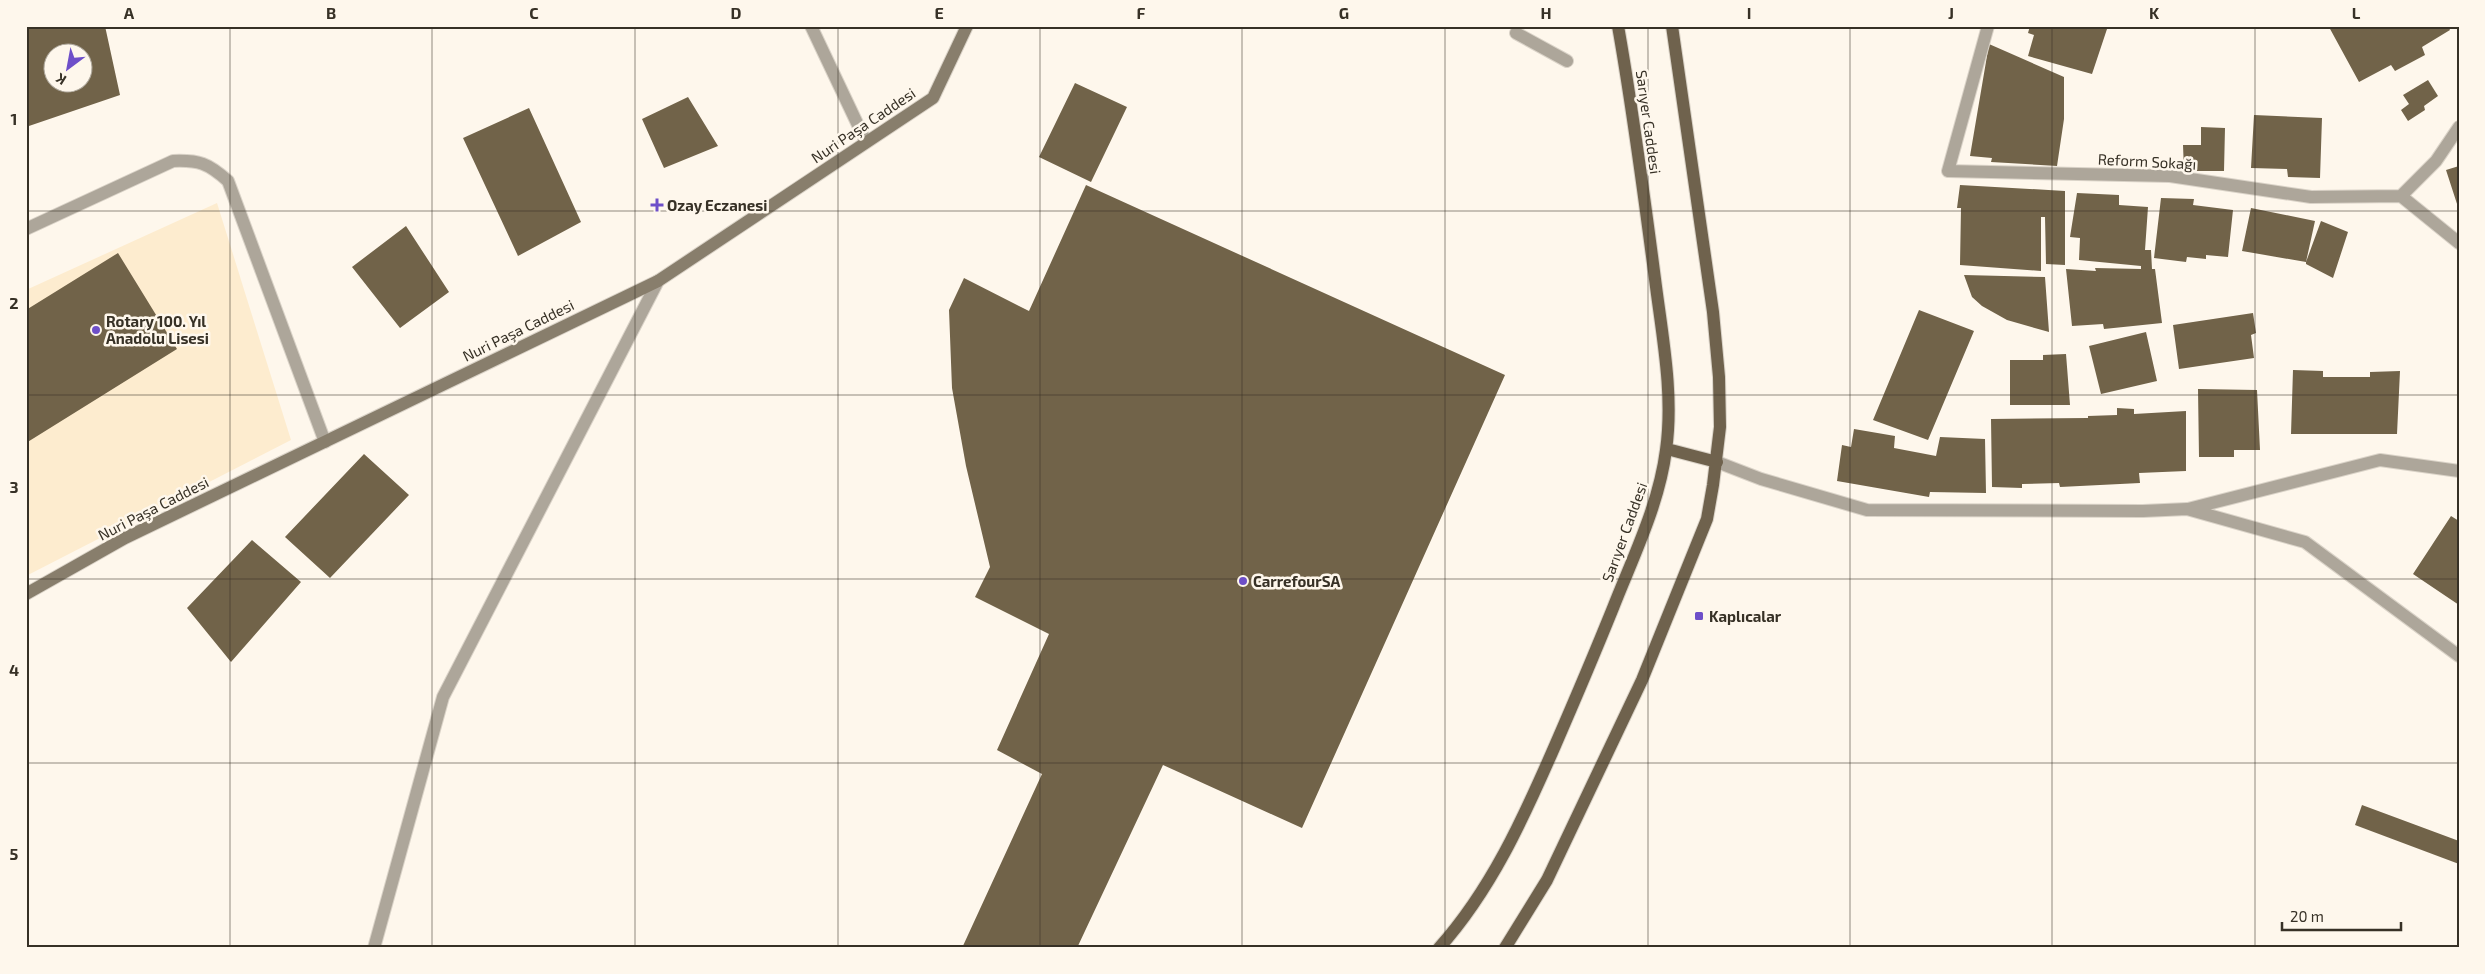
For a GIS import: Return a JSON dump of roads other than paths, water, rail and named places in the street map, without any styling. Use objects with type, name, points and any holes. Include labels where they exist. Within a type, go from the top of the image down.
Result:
[{"type":"main road","name":"Sarıyer Caddesi","points":[[1440,948],[1456,929],[1500,863],[1528,806],[1598,647],[1658,495],[1666,449],[1668,405],[1666,362],[1635,131],[1618,26]]},
{"type":"main road","points":[[1505,948],[1547,880],[1642,680],[1706,519],[1720,427],[1719,377],[1715,330],[1672,26]]},
{"type":"main road","points":[[1666,449],[1716,462]]},
{"type":"street","points":[[811,26],[866,142]]},
{"type":"street","name":"Nuri Paşa Caddesi","points":[[26,594],[125,538],[658,281],[933,98],[967,26]]},
{"type":"street","name":"Reform Sokağı","points":[[1988,26],[1948,171],[2170,176],[2310,197],[2401,196]]},
{"type":"street","points":[[1516,33],[1567,61]]},
{"type":"street","points":[[2459,127],[2436,161],[2401,196],[2459,243]]},
{"type":"street","points":[[26,229],[173,161],[194,160],[213,167],[228,181],[325,442]]},
{"type":"street","points":[[374,948],[443,697],[658,281]]},
{"type":"street","points":[[1716,462],[1761,480],[1867,510],[2143,511],[2188,509],[2380,460],[2459,471]]},
{"type":"street","points":[[2188,509],[2305,542],[2459,656]]},
{"type":"place","name":"Ozay Eczanesi","points":[[657,205]]},
{"type":"place","name":"Rotary 100. Yıl Anadolu Lisesi","points":[[96,330]]},
{"type":"place","name":"CarrefourSA","points":[[1243,581]]},
{"type":"place","name":"Kaplıcalar","points":[[1699,616]]}]
